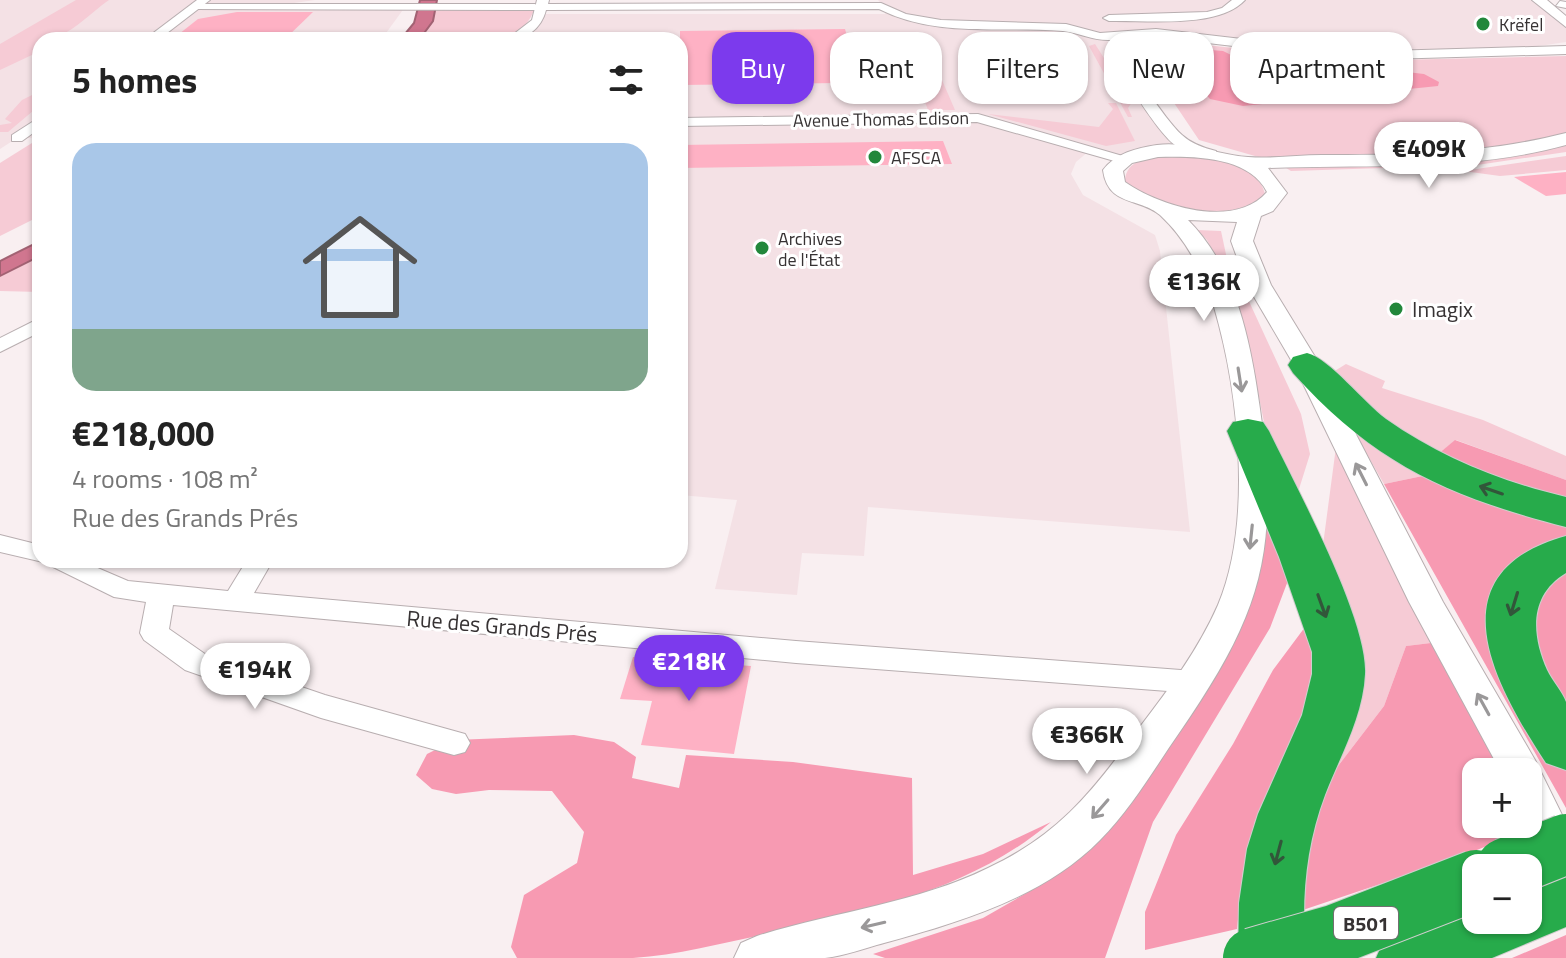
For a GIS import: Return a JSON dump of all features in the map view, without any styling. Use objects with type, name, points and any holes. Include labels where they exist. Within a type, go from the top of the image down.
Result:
[{"type":"highway","points":[[1307,365],[1349,410],[1409,450],[1472,483],[1566,512]]},
{"type":"highway","points":[[1248,431],[1306,560],[1338,651],[1336,695],[1289,813],[1274,868],[1269,918],[1272,958]]},
{"type":"highway","points":[[1566,552],[1547,559],[1523,579],[1510,610],[1510,642],[1517,669],[1566,747]]},
{"type":"highway","points":[[1541,854],[1566,844]]},
{"type":"highway","name":"B501","points":[[1253,958],[1337,934],[1462,885]]},
{"type":"highway","points":[[1542,907],[1566,896]]},
{"type":"highway","name":"B501","points":[[1410,958],[1474,934]]},
{"type":"street","points":[[1539,0],[1563,12]]},
{"type":"street","points":[[1127,31],[1104,18],[1196,16],[1237,2],[1241,8],[1227,14],[1140,19],[1116,43],[1173,136],[1192,149],[1258,170],[1275,185]]},
{"type":"street","points":[[161,32],[199,3],[405,7],[884,6]]},
{"type":"street","points":[[526,32],[549,7],[717,3],[884,6],[941,24],[1066,28],[1091,36],[1101,43],[1162,142],[1158,151]]},
{"type":"street","points":[[523,32],[537,22],[549,7]]},
{"type":"street","points":[[1066,28],[1067,21],[1080,17]]},
{"type":"street","points":[[1091,36],[1127,31],[1156,33],[1352,56],[1536,49],[1566,44]]},
{"type":"street","name":"Avenue Thomas Edison","points":[[688,122],[978,118],[1125,159]]},
{"type":"street","points":[[32,127],[17,138],[32,138]]},
{"type":"street","points":[[1243,163],[1454,158],[1528,149],[1566,139]]},
{"type":"street","points":[[1211,154],[1158,151],[1125,159],[1113,170],[1115,184],[1134,198],[1166,210],[1212,216],[1253,212],[1273,200],[1275,185],[1290,174],[1480,166],[1566,154]]},
{"type":"street","points":[[757,958],[803,941],[931,912],[990,889],[1040,861],[1076,836],[1106,801],[1194,682],[1236,602],[1253,536],[1248,431],[1232,335],[1219,288],[1199,246],[1166,210]]},
{"type":"street","points":[[1253,212],[1243,229],[1243,250],[1285,332],[1307,365],[1426,602],[1513,758]]},
{"type":"street","points":[[0,336],[32,320]]},
{"type":"street","points":[[0,346],[32,328]]},
{"type":"street","points":[[0,543],[32,552]]},
{"type":"street","name":"Rue des Grands Prés","points":[[73,568],[124,590],[235,602],[796,652],[1194,682]]},
{"type":"street","points":[[235,602],[255,568]]},
{"type":"street","points":[[161,594],[154,633],[195,662],[321,706],[454,743]]},
{"type":"street","points":[[1542,817],[1566,870]]},
{"type":"shaded area","points":[[0,0],[201,0],[158,32],[32,32],[32,138],[17,138],[0,149]]},
{"type":"shaded area","points":[[76,0],[109,0],[67,32],[32,32],[32,55],[0,70],[0,44]]},
{"type":"shaded area","points":[[204,0],[315,0],[280,5],[405,7],[387,32],[161,32]]},
{"type":"shaded area","points":[[420,0],[437,0],[433,21],[425,32],[407,32],[414,23]]},
{"type":"shaded area","points":[[878,0],[1539,0],[1566,27],[1566,42],[1532,47],[1413,52],[1413,32],[1230,32],[1230,40],[1214,38],[1214,32],[1104,32],[1104,104],[1146,104],[1175,151],[1125,159],[1016,126],[978,118],[945,118],[947,124],[973,121],[1013,128],[1089,151],[1076,162],[1071,174],[1083,195],[1155,235],[1160,251],[1190,532],[868,507],[864,556],[802,553],[797,595],[715,589],[737,500],[688,496],[688,32],[526,32],[539,23],[544,14],[885,14],[886,9]]},
{"type":"shaded area","points":[[435,7],[535,7],[528,22],[517,32],[426,32]]},
{"type":"shaded area","points":[[1095,44],[1104,58],[1104,73],[1089,46]]},
{"type":"shaded area","points":[[1214,46],[1230,48],[1230,104],[1413,104],[1413,60],[1566,56],[1566,137],[1475,154],[1269,160],[1199,140],[1175,104],[1214,104]]},
{"type":"shaded area","points":[[1214,50],[1230,54],[1230,103],[1214,100]]},
{"type":"shaded area","points":[[1413,73],[1424,74],[1439,82],[1438,86],[1413,89]]},
{"type":"shaded area","points":[[942,80],[955,110],[928,110],[926,104],[942,104]]},
{"type":"shaded area","points":[[32,95],[32,112],[8,132],[0,132],[0,125],[12,123],[5,119],[22,100]]},
{"type":"shaded area","points":[[1109,104],[1116,104],[1135,141],[1106,146],[988,114],[1099,127],[1113,109]]},
{"type":"shaded area","points":[[1121,104],[1131,104],[1128,108],[1132,117],[1128,117]]},
{"type":"shaded area","points":[[1566,142],[1566,152],[1477,165],[1291,171],[1278,163],[1412,161]]},
{"type":"shaded area","points":[[32,143],[32,220],[0,236],[0,163]]},
{"type":"shaded area","points":[[1166,156],[1209,158],[1238,166],[1251,172],[1265,194],[1252,204],[1235,209],[1194,211],[1154,200],[1137,192],[1125,181],[1129,168],[1134,164]]},
{"type":"shaded area","points":[[1566,156],[1566,170],[1500,176],[1463,171]]},
{"type":"shaded area","points":[[1197,230],[1221,231],[1227,259],[1242,287],[1231,287],[1207,240]]},
{"type":"shaded area","points":[[32,245],[32,260],[0,276],[0,261]]},
{"type":"shaded area","points":[[32,260],[32,292],[0,291],[0,276]]},
{"type":"shaded area","points":[[1234,296],[1247,297],[1301,414],[1310,454],[1294,505],[1272,462],[1253,367]]},
{"type":"shaded area","points":[[1346,364],[1385,381],[1382,388],[1483,420],[1566,456],[1566,480],[1456,440],[1437,455],[1390,426],[1333,372]]},
{"type":"shaded area","points":[[1349,423],[1437,473],[1384,484]]},
{"type":"shaded area","points":[[1455,440],[1566,480],[1566,503],[1437,455]]},
{"type":"shaded area","points":[[1336,447],[1439,642],[1406,646],[1384,706],[1312,800],[1321,560]]},
{"type":"shaded area","points":[[1437,473],[1566,518],[1566,539],[1504,581],[1566,765],[1566,808],[1542,765],[1542,758],[1538,758],[1384,484]]},
{"type":"shaded area","points":[[1266,529],[1274,529],[1292,570],[1270,628],[1153,822],[1105,958],[885,958],[873,954],[983,918],[1030,891],[1092,844]]},
{"type":"shaded area","points":[[1566,569],[1566,724],[1538,679],[1533,664],[1532,638],[1540,597],[1555,576]]},
{"type":"shaded area","points":[[1308,623],[1314,662],[1302,715],[1255,821],[1243,871],[1237,929],[1145,950],[1145,912],[1176,835],[1233,744],[1273,670]]},
{"type":"shaded area","points":[[1439,642],[1499,758],[1462,758],[1462,838],[1507,838],[1452,860],[1282,917],[1312,800],[1384,706],[1406,646]]},
{"type":"shaded area","points":[[574,735],[614,742],[636,757],[632,778],[679,788],[686,755],[793,762],[912,778],[913,875],[983,854],[1051,822],[987,865],[953,881],[846,916],[702,948],[650,956],[517,958],[511,947],[524,895],[577,863],[584,832],[552,791],[489,790],[456,794],[432,789],[416,775],[427,754],[455,740]]},
{"type":"shaded area","points":[[1566,935],[1566,958],[1512,958]]},
{"type":"building","points":[[237,12],[313,12],[292,32],[182,32],[198,19]]},
{"type":"building","points":[[845,29],[846,32],[830,32],[830,83],[814,83],[814,32],[712,32],[712,85],[688,85],[688,32],[680,32]]},
{"type":"building","points":[[943,141],[952,164],[688,168],[688,145]]},
{"type":"building","points":[[1566,172],[1566,194],[1546,196],[1514,177]]},
{"type":"building","points":[[633,657],[751,666],[734,754],[641,745],[652,701],[620,699]]},
{"type":"place","name":"Krëfel","points":[[1483,24]]},
{"type":"place","name":"AFSCA","points":[[875,157]]},
{"type":"place","name":"Archives de l'État","points":[[762,248]]},
{"type":"place","name":"Imagix","points":[[1396,309]]}]
